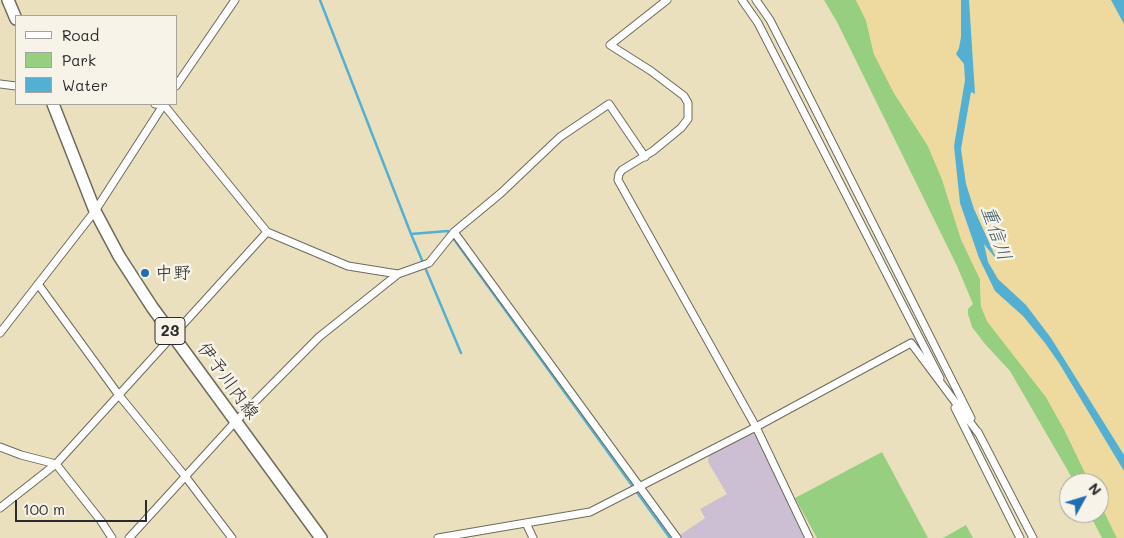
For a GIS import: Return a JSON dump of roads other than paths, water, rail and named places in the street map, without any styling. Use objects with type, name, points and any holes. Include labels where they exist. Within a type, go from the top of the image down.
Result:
[{"type":"main road","points":[[8,0],[15,17]]},
{"type":"main road","name":"伊予川内線","points":[[53,105],[94,211],[119,256],[152,307],[321,538]]},
{"type":"street","points":[[178,83],[235,0]]},
{"type":"street","points":[[667,0],[610,45],[674,87],[684,96],[688,103],[688,119],[681,128],[644,157],[622,170],[618,180],[756,427],[810,538]]},
{"type":"street","points":[[742,0],[758,23],[1020,538]]},
{"type":"street","points":[[756,0],[770,20],[782,43],[1033,538]]},
{"type":"street","points":[[0,84],[15,86]]},
{"type":"street","points":[[129,538],[236,421],[319,337],[398,274],[429,262],[454,232],[502,193],[560,137],[609,104],[644,157]]},
{"type":"street","points":[[0,332],[94,211],[163,105]]},
{"type":"street","points":[[165,105],[266,232],[348,266],[398,274]]},
{"type":"street","points":[[0,508],[56,464],[266,232]]},
{"type":"street","points":[[454,232],[677,538]]},
{"type":"street","points":[[38,284],[118,394],[185,476],[232,538]]},
{"type":"street","points":[[438,538],[590,512],[756,427],[911,343],[979,434]]},
{"type":"street","points":[[0,447],[21,455],[56,464],[112,538]]},
{"type":"street","points":[[526,523],[533,538]]},
{"type":"water","points":[[961,0],[969,0],[975,94],[971,92],[961,149],[966,184],[974,209],[997,260],[984,244],[988,262],[998,279],[1026,305],[1051,338],[1124,455],[1124,471],[1059,363],[1023,316],[995,291],[979,258],[960,203],[954,146],[965,80],[964,64],[956,54],[961,37]]},
{"type":"water","points":[[1111,0],[1124,0],[1124,24]]},
{"type":"waterway","points":[[320,0],[411,234],[448,231],[670,538]]},
{"type":"waterway","points":[[411,234],[461,353]]},
{"type":"place","name":"中野","points":[[145,273]]},
{"type":"water label","name":"重信川","points":[[996,233]]}]
